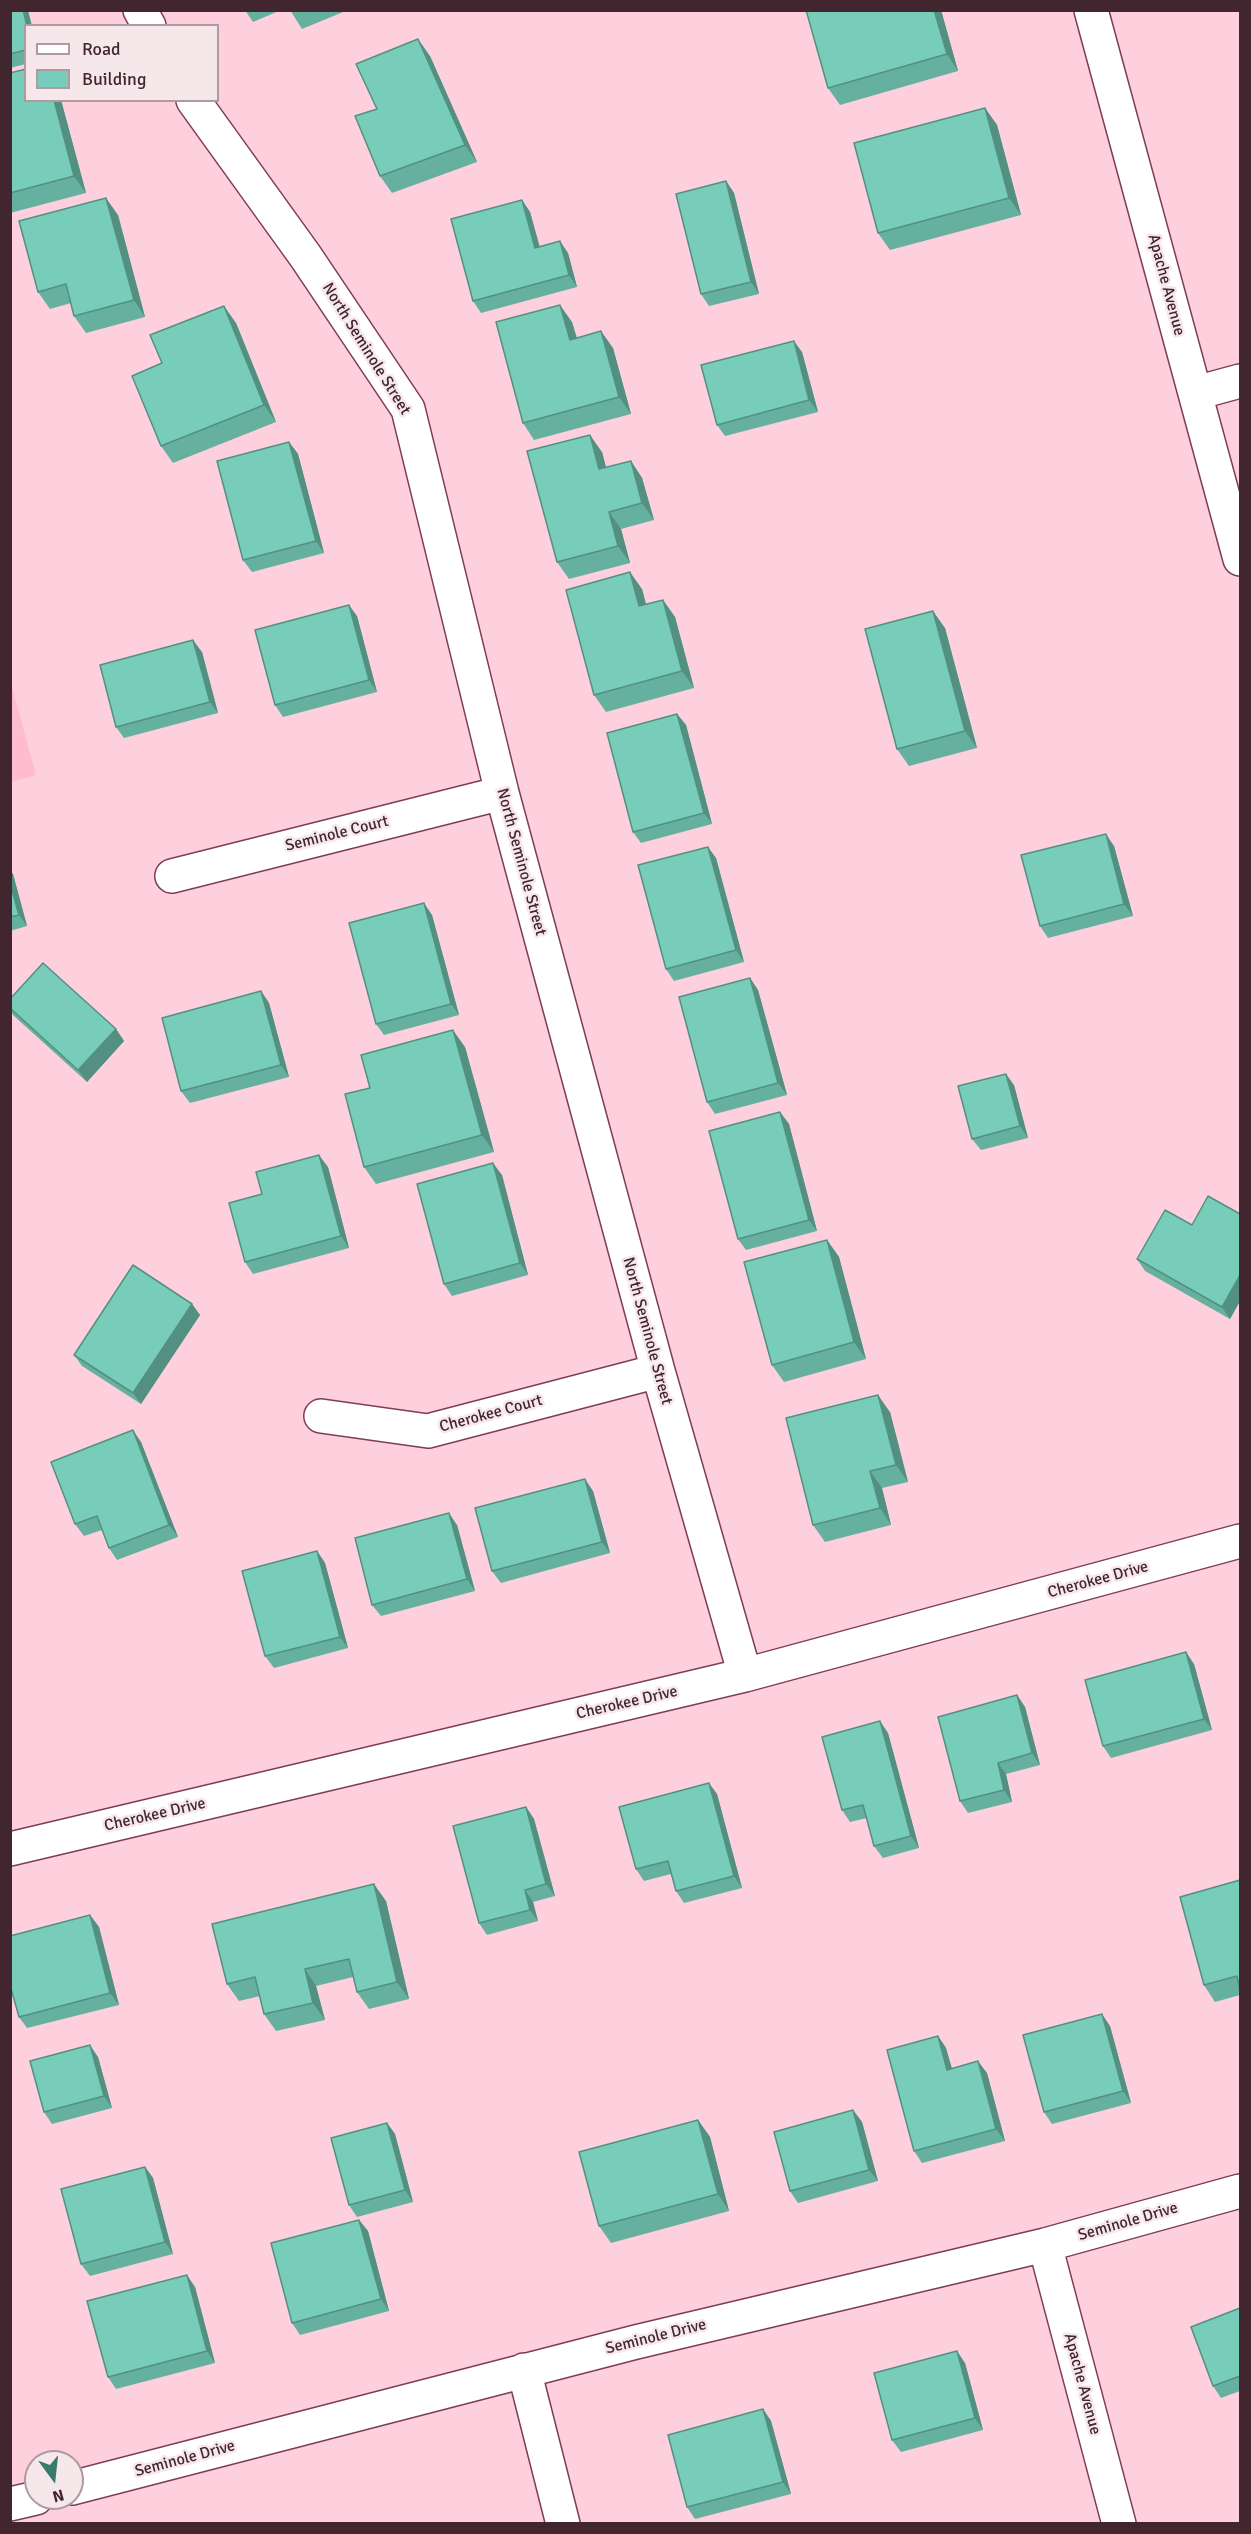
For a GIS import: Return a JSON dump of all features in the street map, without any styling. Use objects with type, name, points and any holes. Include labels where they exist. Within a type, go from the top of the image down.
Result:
[{"type":"street","points":[[140,10],[148,24]]},
{"type":"street","name":"Apache Avenue","points":[[1091,10],[1240,559]]},
{"type":"street","name":"North Seminole Street","points":[[193,102],[306,257],[408,409],[502,793],[658,1371],[745,1675]]},
{"type":"street","points":[[1196,393],[1240,381]]},
{"type":"street","name":"Seminole Court","points":[[172,876],[502,793]]},
{"type":"street","name":"Cherokee Court","points":[[321,1416],[428,1431],[658,1371]]},
{"type":"street","name":"Cherokee Drive","points":[[10,1849],[745,1675],[1240,1541]]},
{"type":"street","name":"Seminole Drive","points":[[84,2485],[524,2370],[1045,2246],[1240,2191]]},
{"type":"street","name":"Apache Avenue","points":[[1045,2246],[1119,2523]]},
{"type":"street","points":[[524,2370],[563,2523]]},
{"type":"shaded area","points":[[10,679],[36,775],[11,782],[10,782]]},
{"type":"building","points":[[10,10],[23,10],[26,24],[24,24],[24,50],[10,54]]},
{"type":"building","points":[[806,10],[934,10],[947,54],[828,88]]},
{"type":"building","points":[[418,39],[465,145],[380,176],[355,116],[377,109],[356,64]]},
{"type":"building","points":[[24,70],[24,102],[55,102],[74,176],[10,193],[10,73]]},
{"type":"building","points":[[985,108],[1009,198],[878,233],[854,143]]},
{"type":"building","points":[[726,181],[751,282],[701,294],[676,194]]},
{"type":"building","points":[[106,198],[134,300],[74,316],[66,284],[38,292],[19,221]]},
{"type":"building","points":[[522,200],[535,248],[560,241],[569,275],[473,301],[451,219]]},
{"type":"building","points":[[560,305],[570,340],[601,331],[619,397],[523,423],[496,322]]},
{"type":"building","points":[[224,306],[264,405],[161,446],[132,376],[162,363],[150,335]]},
{"type":"building","points":[[794,341],[809,400],[717,425],[701,365]]},
{"type":"building","points":[[590,435],[599,469],[631,461],[642,503],[609,512],[618,546],[557,562],[527,451]]},
{"type":"building","points":[[289,442],[316,541],[243,560],[217,461]]},
{"type":"building","points":[[630,572],[639,606],[663,600],[682,671],[594,695],[566,590]]},
{"type":"building","points":[[349,605],[369,680],[275,705],[255,630]]},
{"type":"building","points":[[933,611],[965,731],[897,749],[865,629]]},
{"type":"building","points":[[193,640],[210,702],[116,727],[100,665]]},
{"type":"building","points":[[677,714],[704,813],[633,832],[607,733]]},
{"type":"building","points":[[1106,834],[1124,904],[1040,926],[1021,855]]},
{"type":"building","points":[[708,847],[736,950],[666,969],[638,865]]},
{"type":"building","points":[[10,883],[19,915],[10,917]]},
{"type":"building","points":[[424,903],[451,1004],[376,1024],[349,923]]},
{"type":"building","points":[[43,963],[116,1029],[78,1070],[10,1008],[10,999]]},
{"type":"building","points":[[750,978],[778,1083],[707,1102],[679,997]]},
{"type":"building","points":[[261,991],[281,1065],[181,1091],[162,1018]]},
{"type":"building","points":[[453,1030],[482,1135],[364,1167],[345,1094],[370,1088],[361,1055]]},
{"type":"building","points":[[1006,1074],[1020,1126],[972,1139],[958,1086]]},
{"type":"building","points":[[780,1112],[809,1220],[738,1239],[709,1131]]},
{"type":"building","points":[[319,1155],[341,1236],[245,1262],[229,1203],[262,1194],[256,1172]]},
{"type":"building","points":[[493,1163],[520,1263],[444,1284],[417,1184]]},
{"type":"building","points":[[1208,1196],[1240,1214],[1240,1275],[1222,1307],[1137,1259],[1165,1210],[1192,1225]]},
{"type":"building","points":[[827,1240],[854,1342],[772,1365],[744,1262]]},
{"type":"building","points":[[133,1265],[192,1304],[133,1393],[74,1355]]},
{"type":"building","points":[[878,1395],[896,1465],[870,1471],[880,1508],[813,1525],[786,1418]]},
{"type":"building","points":[[133,1430],[169,1525],[109,1548],[97,1516],[75,1524],[51,1462]]},
{"type":"building","points":[[585,1479],[602,1542],[492,1571],[475,1508]]},
{"type":"building","points":[[449,1513],[467,1579],[372,1605],[355,1538]]},
{"type":"building","points":[[317,1551],[340,1637],[265,1656],[242,1571]]},
{"type":"building","points":[[1186,1652],[1204,1719],[1103,1746],[1085,1680]]},
{"type":"building","points":[[1017,1695],[1032,1753],[998,1763],[1004,1790],[960,1801],[938,1717]]},
{"type":"building","points":[[880,1721],[911,1836],[874,1846],[863,1805],[842,1810],[822,1737]]},
{"type":"building","points":[[709,1783],[734,1876],[676,1891],[668,1861],[636,1869],[619,1807]]},
{"type":"building","points":[[526,1807],[546,1884],[525,1890],[530,1910],[479,1923],[453,1826]]},
{"type":"building","points":[[1240,1880],[1240,1990],[1237,1976],[1204,1985],[1180,1897]]},
{"type":"building","points":[[374,1884],[397,1982],[357,1992],[349,1959],[305,1969],[313,2003],[264,2014],[255,1977],[227,1984],[212,1924]]},
{"type":"building","points":[[90,1915],[110,1993],[19,2017],[10,1985],[10,1936]]},
{"type":"building","points":[[1102,2014],[1123,2091],[1044,2112],[1023,2035]]},
{"type":"building","points":[[938,2036],[947,2070],[978,2061],[996,2129],[914,2151],[887,2050]]},
{"type":"building","points":[[90,2045],[104,2096],[44,2112],[30,2061]]},
{"type":"building","points":[[853,2110],[869,2170],[790,2191],[774,2132]]},
{"type":"building","points":[[698,2120],[718,2194],[599,2226],[579,2152]]},
{"type":"building","points":[[387,2123],[405,2190],[349,2205],[331,2138]]},
{"type":"building","points":[[145,2167],[165,2242],[81,2264],[61,2189]]},
{"type":"building","points":[[359,2220],[381,2299],[292,2323],[271,2243]]},
{"type":"building","points":[[187,2275],[207,2351],[108,2377],[87,2301]]},
{"type":"building","points":[[1240,2308],[1240,2376],[1213,2386],[1191,2327]]},
{"type":"building","points":[[957,2351],[975,2418],[892,2440],[874,2373]]},
{"type":"building","points":[[763,2409],[783,2482],[687,2507],[668,2435]]}]
